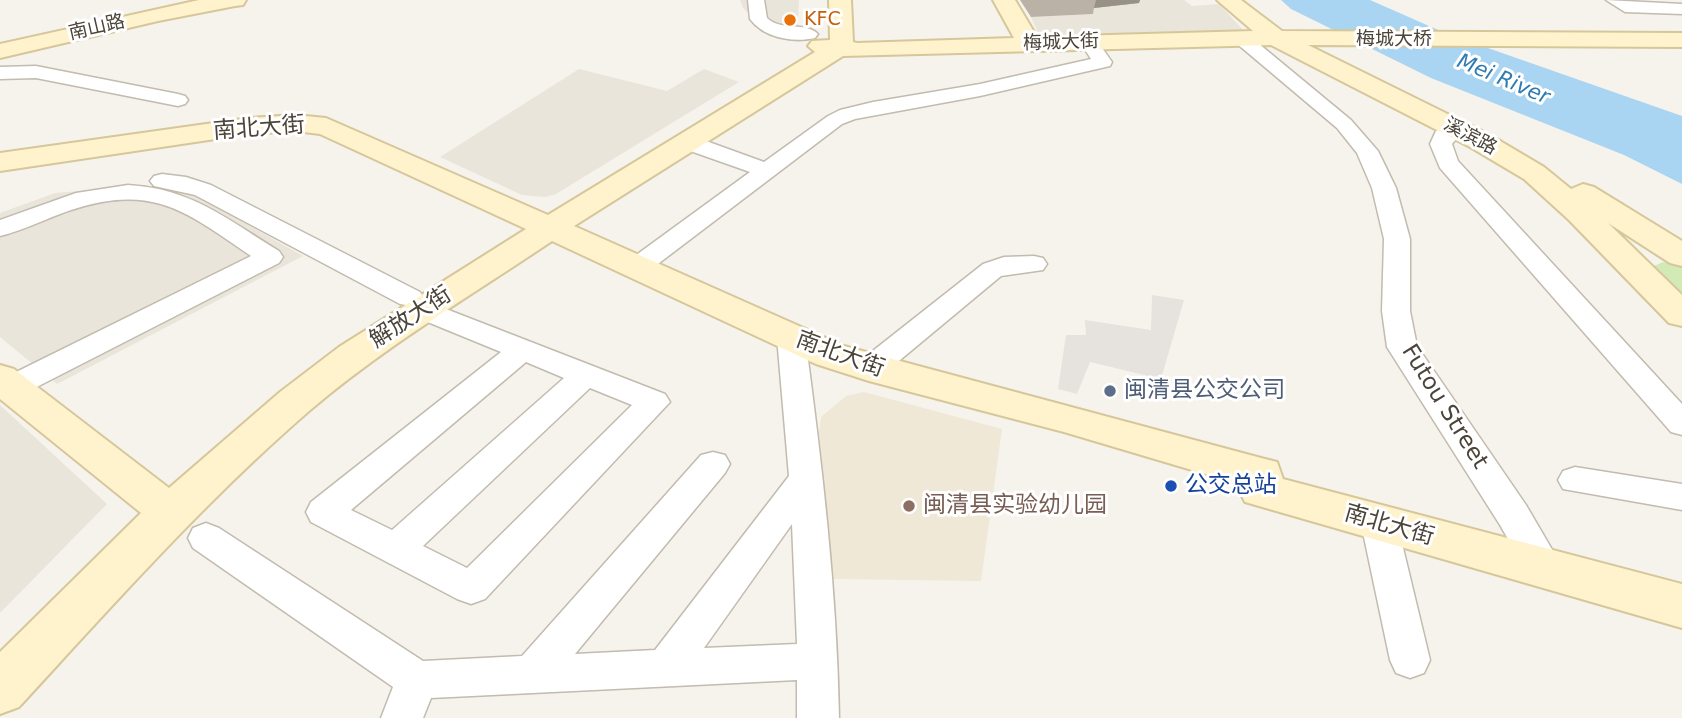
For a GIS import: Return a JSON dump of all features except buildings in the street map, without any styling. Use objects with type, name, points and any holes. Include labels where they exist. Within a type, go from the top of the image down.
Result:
[{"type":"main road","name":"南山路","points":[[0,51],[158,13],[235,0]]},
{"type":"main road","points":[[823,0],[822,43],[842,41],[840,0]]},
{"type":"main road","points":[[1004,0],[1029,44]]},
{"type":"main road","name":"溪滨路","points":[[1228,0],[1289,39],[1534,173],[1563,197],[1682,315]]},
{"type":"main road","name":"梅城大街","points":[[822,43],[1029,44],[1289,39]]},
{"type":"main road","name":"梅城大桥","points":[[1289,39],[1682,40]]},
{"type":"main road","name":"解放大街","points":[[544,224],[687,142],[822,43]]},
{"type":"main road","name":"解放大街","points":[[0,657],[153,499],[274,395],[822,43]]},
{"type":"main road","name":"南北大街","points":[[0,162],[249,126],[311,124],[338,131],[791,337],[871,368],[1066,418],[1261,474],[1261,490],[1682,606]]},
{"type":"main road","points":[[1467,135],[1565,181],[1682,256]]},
{"type":"main road","name":"解放大街","points":[[0,689],[123,560],[251,439],[416,304]]},
{"type":"main road","points":[[7,392],[153,499]]},
{"type":"street","points":[[756,0],[755,14],[776,33],[822,43]]},
{"type":"street","points":[[1614,0],[1625,7],[1668,6]]},
{"type":"street","name":"Futou Street","points":[[1241,38],[1343,124],[1367,151],[1384,188],[1397,239],[1396,312],[1402,347],[1513,516],[1545,570]]},
{"type":"street","points":[[637,267],[825,127],[849,114],[894,102],[947,97],[1102,62],[1089,42]]},
{"type":"street","points":[[0,73],[36,72],[178,100]]},
{"type":"street","points":[[1467,135],[1444,136],[1441,144],[1448,163],[1682,424]]},
{"type":"street","points":[[687,142],[766,170]]},
{"type":"street","points":[[121,183],[158,180],[186,184],[203,190],[416,304],[522,350],[654,402],[471,588],[324,512],[522,350]]},
{"type":"street","points":[[0,229],[86,198],[128,194],[159,195],[183,203],[270,257],[7,392]]},
{"type":"street","points":[[871,368],[992,270],[1004,265],[1034,264]]},
{"type":"street","points":[[791,337],[819,661],[818,718]]},
{"type":"street","points":[[396,548],[586,376]]},
{"type":"street","points":[[531,675],[713,464]]},
{"type":"street","points":[[665,669],[805,480]]},
{"type":"street","points":[[1575,480],[1682,497]]},
{"type":"street","points":[[1379,523],[1410,660]]},
{"type":"street","points":[[206,538],[417,680],[819,661]]},
{"type":"street","points":[[402,718],[417,680]]},
{"type":"shaded area","points":[[740,0],[799,0],[797,39],[777,39],[743,8]]},
{"type":"shaded area","points":[[1134,0],[1184,0],[1192,6],[1219,4],[1245,32],[1039,35],[1031,17],[1092,14],[1088,9]]},
{"type":"shaded area","points":[[579,69],[667,91],[704,69],[739,82],[556,194],[545,197],[522,195],[440,157]]},
{"type":"shaded area","points":[[140,186],[191,193],[303,256],[57,384],[0,337],[0,213],[55,193]]},
{"type":"shaded area","points":[[1152,295],[1184,300],[1161,379],[1090,362],[1077,394],[1058,389],[1066,335],[1086,335],[1085,320],[1151,330]]},
{"type":"shaded area","name":"闽清县实验幼儿园","points":[[864,392],[1002,429],[981,581],[833,579],[819,432],[821,417],[846,396]]},
{"type":"shaded area","points":[[0,405],[107,504],[0,613]]},
{"type":"green space","points":[[1663,262],[1682,266],[1682,297],[1652,267]]},
{"type":"water","name":"Mei River","points":[[1281,0],[1370,0],[1445,33],[1682,116],[1682,184],[1624,155],[1431,78],[1291,9]]},
{"type":"place","name":"KFC","points":[[790,20]]},
{"type":"place","name":"闽清县公交公司","points":[[1110,391]]},
{"type":"place","name":"公交总站","points":[[1171,486]]},
{"type":"place","name":"闽清县实验幼儿园","points":[[909,506]]}]
